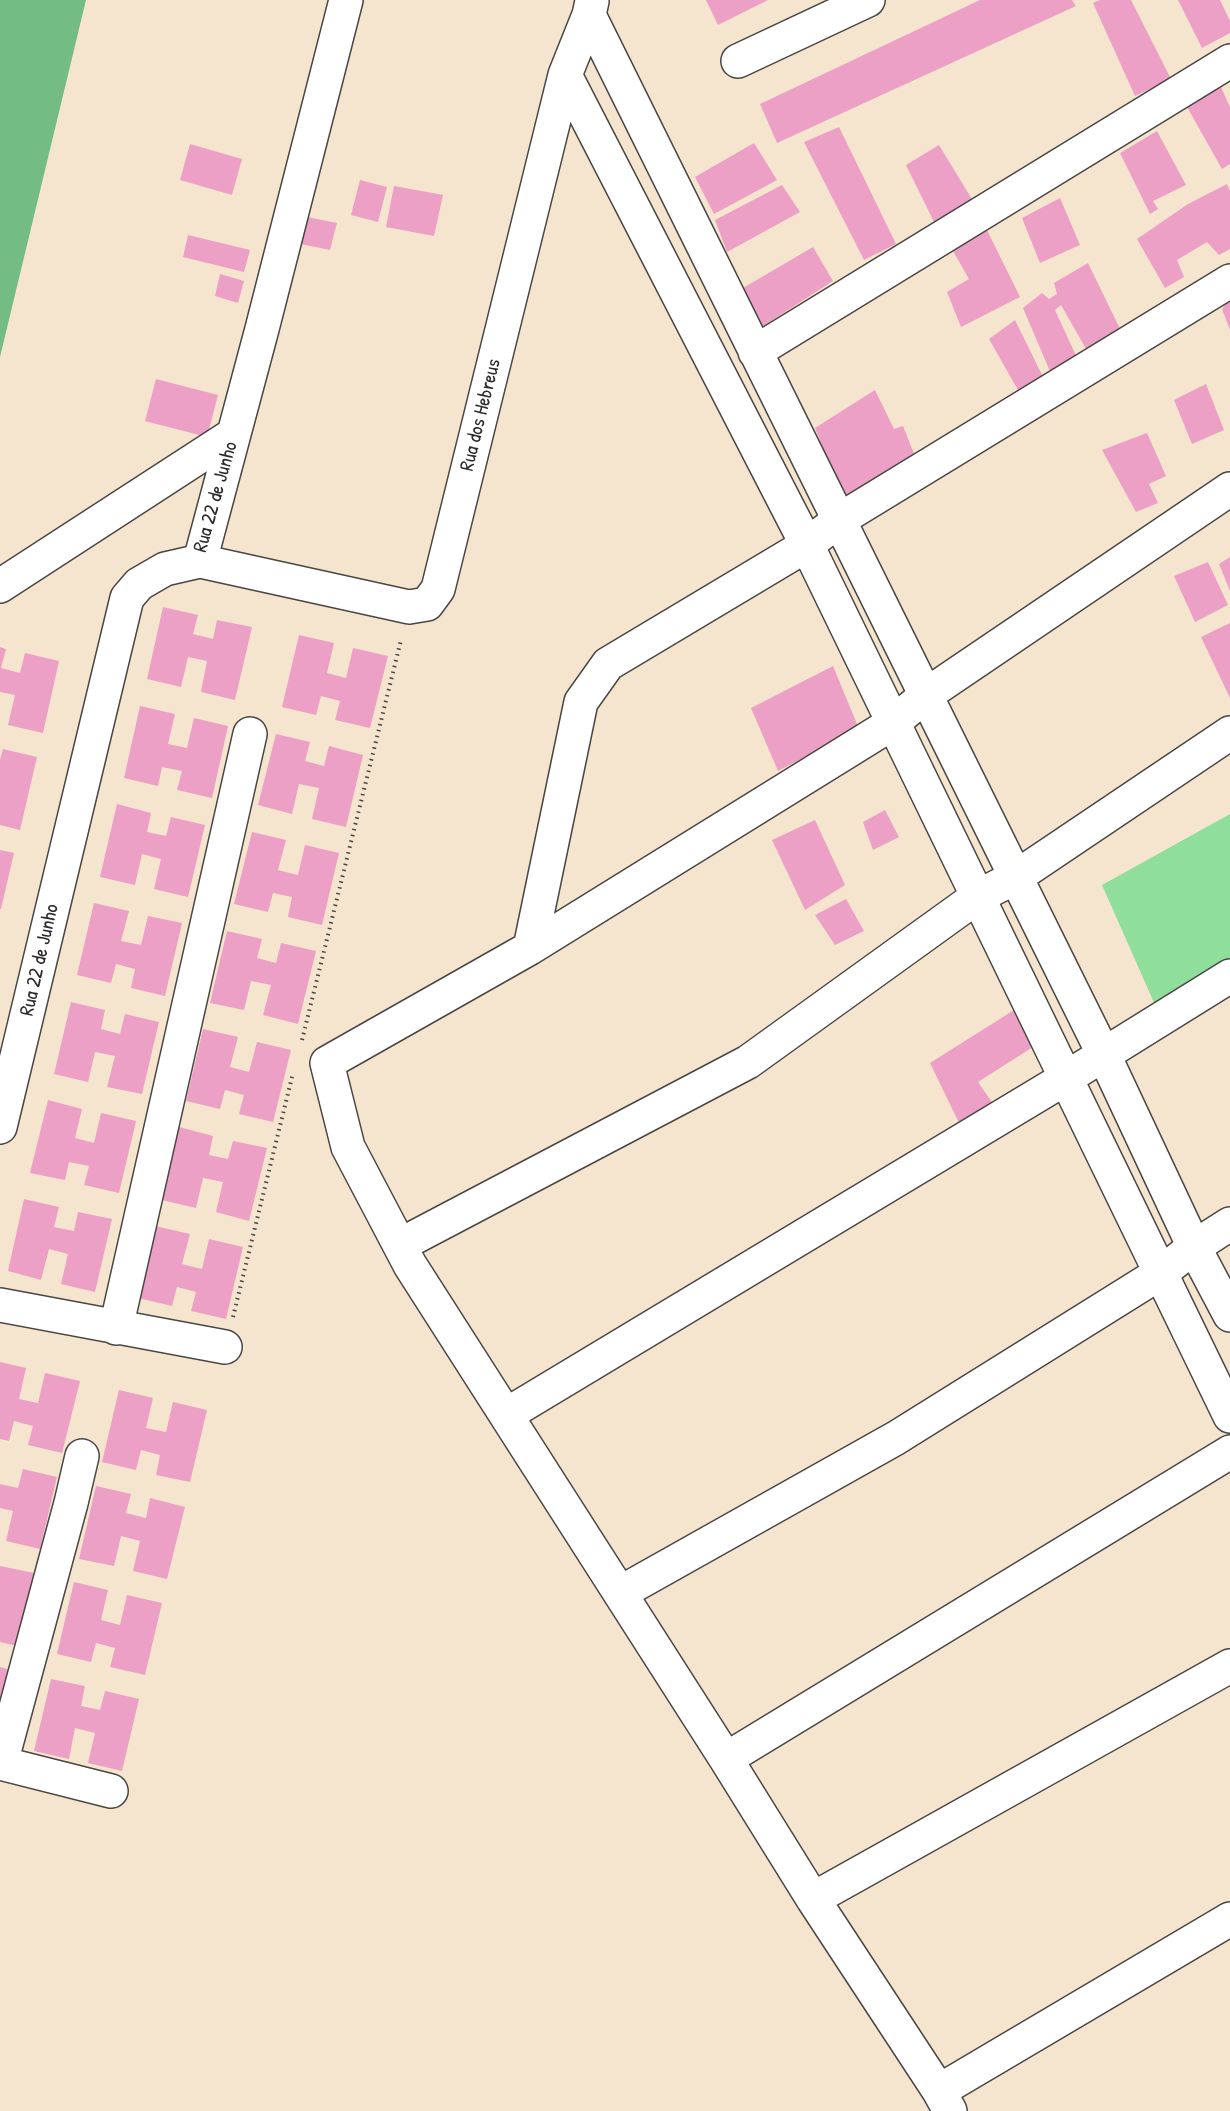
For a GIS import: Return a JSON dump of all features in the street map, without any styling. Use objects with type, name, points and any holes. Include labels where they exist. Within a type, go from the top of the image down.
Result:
[{"type":"street","name":"Rua 22 de Junho","points":[[0,1127],[127,598],[138,584],[165,569],[200,561],[346,0]]},
{"type":"street","points":[[738,61],[868,0]]},
{"type":"street","points":[[590,7],[755,352],[1103,1053],[1194,1247],[1230,1315]]},
{"type":"street","name":"Rua dos Hebreus","points":[[409,607],[427,604],[438,589],[565,75],[590,7]]},
{"type":"street","points":[[755,352],[1230,61]]},
{"type":"street","points":[[565,75],[807,545],[1230,1416]]},
{"type":"street","points":[[530,948],[581,702],[609,664],[807,545],[839,520],[1230,280]]},
{"type":"street","points":[[0,586],[234,434]]},
{"type":"street","points":[[1230,489],[926,695],[893,723],[530,948],[327,1063],[348,1147],[410,1265],[944,2101],[1230,1919]]},
{"type":"street","points":[[200,561],[409,607]]},
{"type":"street","points":[[400,1245],[748,1062],[978,897],[1016,877],[1230,733]]},
{"type":"street","points":[[116,1328],[250,734]]},
{"type":"street","points":[[506,1415],[1066,1078],[1230,976]]},
{"type":"street","points":[[620,1593],[896,1438],[1162,1272],[1194,1247],[1230,1224]]},
{"type":"street","points":[[0,1305],[225,1347]]},
{"type":"street","points":[[726,1759],[1230,1452]]},
{"type":"street","points":[[82,1456],[1,1763],[111,1791]]},
{"type":"street","points":[[813,1899],[1230,1666]]},
{"type":"path","points":[[300,1047],[409,607]]},
{"type":"path","points":[[225,1347],[294,1070]]},
{"type":"green space","points":[[0,0],[86,0],[0,357]]},
{"type":"green space","points":[[1230,814],[1230,962],[1156,1007],[1102,885]]},
{"type":"building","points":[[706,0],[768,0],[718,25]]},
{"type":"building","points":[[980,0],[1072,0],[1076,6],[777,143],[760,104]]},
{"type":"building","points":[[1100,0],[1131,0],[1171,79],[1135,96],[1093,3]]},
{"type":"building","points":[[1178,0],[1220,0],[1230,21],[1230,33],[1202,48]]},
{"type":"building","points":[[1221,87],[1230,107],[1230,164],[1222,169],[1187,107]]},
{"type":"building","points":[[839,127],[896,244],[864,260],[804,142]]},
{"type":"building","points":[[1157,131],[1186,185],[1153,201],[1158,209],[1150,214],[1120,153]]},
{"type":"building","points":[[754,143],[777,180],[714,214],[695,177]]},
{"type":"building","points":[[190,144],[242,159],[232,195],[180,180]]},
{"type":"building","points":[[939,145],[973,201],[935,224],[906,165]]},
{"type":"building","points":[[360,180],[387,187],[378,222],[351,215]]},
{"type":"building","points":[[1227,184],[1230,191],[1230,249],[1219,255],[1207,242],[1177,260],[1184,277],[1165,288],[1137,239],[1188,204]]},
{"type":"building","points":[[782,185],[800,212],[727,252],[715,220]]},
{"type":"building","points":[[394,186],[443,195],[434,236],[386,227]]},
{"type":"building","points":[[1060,198],[1080,245],[1040,263],[1022,218]]},
{"type":"building","points":[[307,217],[337,223],[330,250],[301,244]]},
{"type":"building","points":[[987,230],[1020,297],[961,327],[947,292],[969,279],[953,251]]},
{"type":"building","points":[[188,235],[250,250],[244,272],[183,257]]},
{"type":"building","points":[[813,247],[833,281],[763,326],[743,288]]},
{"type":"building","points":[[1088,263],[1123,335],[1089,354],[1061,305],[1055,310],[1079,362],[1052,376],[1023,308],[1042,293],[1049,299],[1057,294],[1054,283]]},
{"type":"building","points":[[220,274],[244,281],[238,303],[215,296]]},
{"type":"building","points":[[1230,298],[1230,330],[1222,309]]},
{"type":"building","points":[[1015,320],[1046,383],[1022,397],[989,339]]},
{"type":"building","points":[[156,379],[218,395],[207,437],[145,421]]},
{"type":"building","points":[[1206,384],[1224,430],[1192,444],[1174,400]]},
{"type":"building","points":[[875,390],[894,429],[903,426],[918,464],[845,502],[815,428]]},
{"type":"building","points":[[1147,433],[1166,476],[1149,484],[1158,503],[1136,512],[1102,450]]},
{"type":"building","points":[[1230,557],[1230,591],[1219,564]]},
{"type":"building","points":[[1208,562],[1228,605],[1195,622],[1174,576]]},
{"type":"building","points":[[163,607],[198,615],[193,634],[213,639],[217,620],[252,627],[235,700],[201,692],[207,661],[188,657],[181,687],[147,679]]},
{"type":"building","points":[[1230,623],[1230,698],[1201,637]]},
{"type":"building","points":[[299,635],[334,643],[327,673],[346,678],[353,648],[388,656],[370,728],[335,720],[340,701],[321,696],[316,715],[282,707]]},
{"type":"building","points":[[0,647],[6,649],[1,668],[20,673],[25,653],[59,661],[43,733],[8,725],[15,695],[0,692]]},
{"type":"building","points":[[833,666],[859,729],[778,771],[751,708]]},
{"type":"building","points":[[140,706],[175,714],[168,744],[187,748],[194,718],[228,726],[212,798],[177,790],[182,771],[162,767],[158,786],[124,778]]},
{"type":"building","points":[[276,734],[310,742],[305,761],[324,766],[329,746],[363,755],[346,827],[312,819],[319,788],[299,784],[292,814],[258,805]]},
{"type":"building","points":[[3,749],[37,757],[20,830],[0,825],[0,760]]},
{"type":"building","points":[[117,804],[151,813],[147,832],[166,836],[171,817],[205,825],[188,897],[154,889],[161,859],[142,854],[135,885],[100,877]]},
{"type":"building","points":[[885,810],[899,837],[873,850],[863,822]]},
{"type":"building","points":[[815,820],[845,885],[805,910],[772,840]]},
{"type":"building","points":[[252,832],[286,840],[278,870],[298,875],[305,845],[339,853],[322,925],[288,917],[292,897],[273,893],[268,912],[234,904]]},
{"type":"building","points":[[0,850],[14,853],[1,909],[0,909]]},
{"type":"building","points":[[846,899],[864,931],[835,945],[815,915]]},
{"type":"building","points":[[94,903],[129,911],[121,941],[141,945],[148,916],[182,923],[165,996],[131,988],[135,969],[116,964],[111,983],[77,975]]},
{"type":"building","points":[[227,931],[262,939],[257,958],[276,963],[281,943],[316,951],[298,1024],[263,1015],[271,985],[251,981],[244,1010],[210,1003]]},
{"type":"building","points":[[71,1002],[105,1010],[101,1029],[120,1034],[125,1014],[159,1022],[142,1094],[107,1087],[115,1056],[95,1052],[88,1082],[54,1074]]},
{"type":"building","points":[[1014,1010],[1033,1047],[978,1082],[996,1108],[961,1127],[930,1063]]},
{"type":"building","points":[[203,1029],[238,1037],[230,1067],[249,1072],[257,1042],[291,1050],[273,1122],[239,1114],[244,1095],[225,1090],[220,1109],[186,1101]]},
{"type":"building","points":[[48,1100],[82,1109],[75,1138],[94,1143],[101,1113],[136,1121],[119,1193],[84,1185],[89,1166],[69,1162],[65,1180],[30,1173]]},
{"type":"building","points":[[179,1127],[213,1136],[209,1155],[228,1159],[233,1141],[267,1148],[249,1221],[216,1212],[223,1182],[203,1178],[196,1208],[162,1200]]},
{"type":"building","points":[[24,1199],[59,1207],[54,1227],[74,1231],[78,1212],[112,1219],[95,1292],[61,1284],[68,1254],[49,1249],[41,1280],[8,1271]]},
{"type":"building","points":[[155,1226],[190,1234],[182,1264],[202,1269],[209,1239],[243,1247],[226,1319],[191,1311],[196,1292],[177,1287],[172,1306],[138,1298]]},
{"type":"building","points":[[0,1362],[26,1368],[19,1399],[38,1403],[45,1373],[80,1381],[62,1453],[28,1445],[33,1426],[14,1421],[9,1441],[0,1439]]},
{"type":"building","points":[[119,1390],[153,1398],[146,1428],[166,1432],[173,1402],[207,1410],[190,1482],[156,1475],[160,1455],[141,1450],[136,1470],[102,1462]]},
{"type":"building","points":[[23,1469],[57,1477],[40,1549],[6,1541],[13,1511],[0,1508],[0,1484],[18,1488]]},
{"type":"building","points":[[96,1486],[131,1494],[126,1513],[146,1518],[150,1498],[185,1507],[167,1579],[133,1571],[140,1541],[121,1536],[114,1566],[79,1559]]},
{"type":"building","points":[[0,1566],[34,1573],[17,1646],[0,1642]]},
{"type":"building","points":[[74,1582],[108,1590],[101,1620],[120,1625],[127,1595],[162,1603],[145,1675],[110,1667],[115,1648],[96,1643],[91,1662],[57,1654]]},
{"type":"building","points":[[0,1667],[11,1670],[0,1715]]},
{"type":"building","points":[[51,1679],[85,1686],[81,1706],[100,1710],[105,1691],[139,1699],[122,1771],[88,1763],[95,1733],[75,1728],[69,1759],[34,1751]]}]
